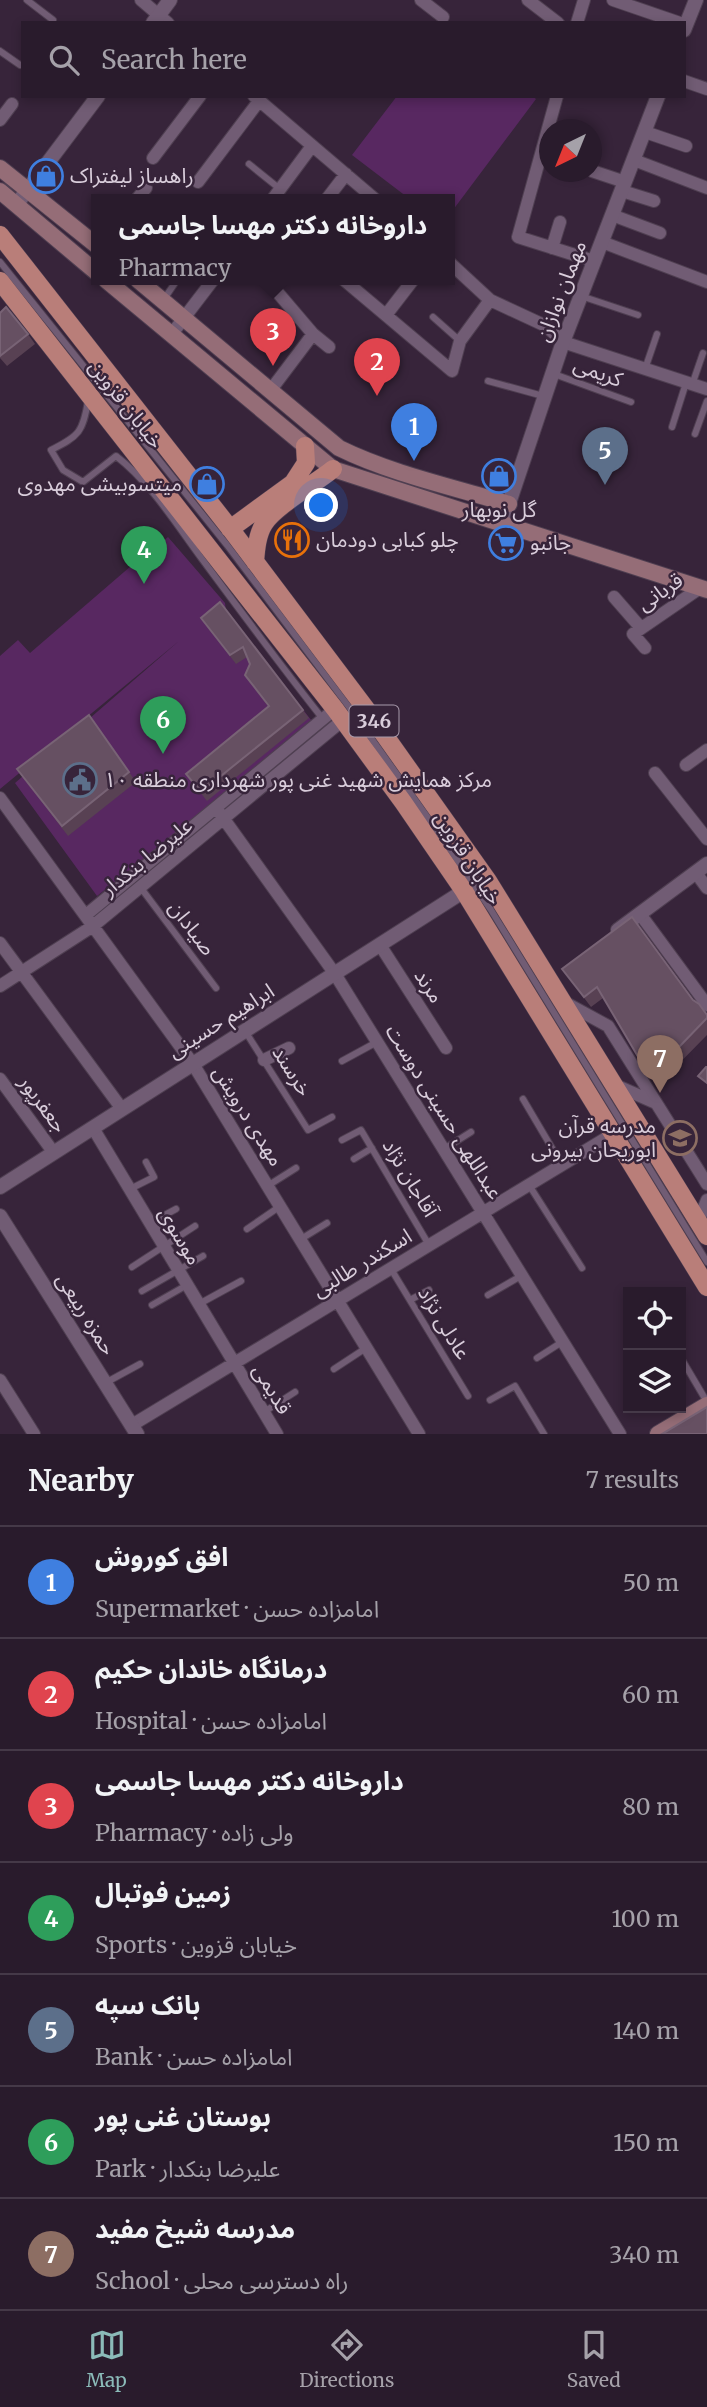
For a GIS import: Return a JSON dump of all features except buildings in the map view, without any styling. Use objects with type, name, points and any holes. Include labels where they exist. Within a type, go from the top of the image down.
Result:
[{"type":"main road","points":[[0,168],[91,242]]},
{"type":"main road","points":[[0,191],[91,268]]},
{"type":"main road","name":"خیابان قزوین","points":[[0,235],[230,529],[366,709],[556,976],[564,1002],[703,1229]]},
{"type":"main road","name":"خیابان قزوین","points":[[0,281],[89,394],[464,891],[707,1287]]},
{"type":"main road","points":[[112,285],[333,469],[704,589]]},
{"type":"main road","points":[[144,285],[339,448],[356,456],[509,504]]},
{"type":"main road","points":[[230,529],[293,483],[306,463],[305,446]]},
{"type":"main road","points":[[255,562],[258,538],[264,524],[273,514],[333,469]]},
{"type":"main road","points":[[658,1434],[707,1403]]},
{"type":"street","points":[[141,0],[160,20],[170,0]]},
{"type":"street","points":[[421,0],[443,17]]},
{"type":"street","points":[[528,0],[555,21]]},
{"type":"street","points":[[578,21],[584,0]]},
{"type":"street","points":[[614,0],[673,21]]},
{"type":"street","points":[[686,21],[696,0]]},
{"type":"street","points":[[686,82],[707,89]]},
{"type":"street","points":[[16,205],[96,98]]},
{"type":"street","points":[[153,158],[198,98]]},
{"type":"street","points":[[198,181],[257,98],[369,194]]},
{"type":"street","points":[[552,119],[557,98]]},
{"type":"street","name":"مهمان نوازان","points":[[502,524],[563,342],[645,132],[655,98]]},
{"type":"street","points":[[0,120],[12,104]]},
{"type":"street","points":[[645,132],[685,146]]},
{"type":"street","points":[[276,194],[312,146]]},
{"type":"street","points":[[634,160],[707,188]]},
{"type":"street","points":[[539,173],[518,237],[594,261]]},
{"type":"street","points":[[331,194],[346,174]]},
{"type":"street","points":[[602,175],[654,201]]},
{"type":"street","points":[[141,194],[146,188]]},
{"type":"street","points":[[612,215],[660,233]]},
{"type":"street","points":[[552,248],[560,222]]},
{"type":"street","points":[[602,242],[707,282]]},
{"type":"street","points":[[455,268],[490,300],[546,326],[563,342],[707,389]]},
{"type":"street","points":[[172,335],[209,285]]},
{"type":"street","points":[[271,285],[313,334],[329,347]]},
{"type":"street","points":[[350,285],[452,370],[460,341],[490,300]]},
{"type":"street","points":[[386,315],[409,285]]},
{"type":"street","points":[[270,391],[313,334]]},
{"type":"street","name":"قربانی","points":[[641,628],[704,589]]},
{"type":"street","points":[[614,597],[641,628],[633,634],[645,648]]},
{"type":"street","name":"علیرضا بنکدار","points":[[0,986],[22,973],[90,920],[334,717]]},
{"type":"street","name":"علیرضا بنکدار","points":[[90,920],[141,888],[220,813],[334,717]]},
{"type":"street","points":[[686,765],[706,753]]},
{"type":"street","points":[[655,773],[707,839]]},
{"type":"street","name":"مهدی درویش","points":[[0,798],[193,1064],[419,1434]]},
{"type":"street","name":"عبداللهی حسینی دوست","points":[[220,813],[335,974],[620,1434]]},
{"type":"street","points":[[607,939],[701,868],[707,888]]},
{"type":"street","name":"ابراهیم حسینی","points":[[0,1187],[464,891]]},
{"type":"street","points":[[640,914],[707,1005]]},
{"type":"street","points":[[0,943],[122,1109]]},
{"type":"street","name":"مرند","points":[[380,945],[446,1048]]},
{"type":"street","points":[[564,1002],[608,1026],[707,1184]]},
{"type":"street","points":[[264,1060],[289,1048]]},
{"type":"street","name":"جعفرپور","points":[[0,1079],[54,1153]]},
{"type":"street","points":[[614,1085],[656,1103]]},
{"type":"street","name":"موسوی","points":[[93,1128],[234,1363]]},
{"type":"street","name":"اسکندر طالبی","points":[[134,1430],[234,1363],[613,1134]]},
{"type":"street","points":[[703,1229],[707,1200]]},
{"type":"street","name":"حمزه ربیعی","points":[[0,1216],[134,1430]]},
{"type":"street","name":"قدیمی","points":[[234,1363],[277,1434]]},
{"type":"street","points":[[0,1380],[34,1434]]},
{"type":"lane","points":[[27,0],[53,20]]},
{"type":"lane","points":[[0,51],[20,65]]},
{"type":"lane","points":[[249,164],[276,194]]},
{"type":"lane","points":[[0,262],[227,545],[349,707],[443,839],[491,910],[707,1262]]},
{"type":"lane","points":[[163,301],[174,285]]},
{"type":"lane","points":[[581,296],[638,315]]},
{"type":"lane","points":[[433,317],[460,341]]},
{"type":"lane","points":[[645,369],[657,334]]},
{"type":"lane","points":[[672,427],[704,353]]},
{"type":"lane","name":"کریمی","points":[[552,374],[631,402]]},
{"type":"lane","points":[[488,381],[544,396]]},
{"type":"lane","points":[[89,394],[84,424],[76,438],[51,450],[63,470],[83,482],[116,456],[132,468],[276,660],[334,717]]},
{"type":"lane","points":[[695,434],[707,401]]},
{"type":"lane","name":"صیادان","points":[[141,888],[216,988]]},
{"type":"lane","name":"خرسند","points":[[246,1031],[308,1130],[332,1117]]},
{"type":"lane","points":[[342,1061],[378,1041]]},
{"type":"lane","points":[[523,1099],[562,1165]]},
{"type":"lane","name":"آقاجان نژاد","points":[[342,1140],[360,1130],[429,1245]]},
{"type":"lane","points":[[444,1149],[471,1132]]},
{"type":"lane","points":[[354,1159],[372,1148]]},
{"type":"lane","points":[[130,1189],[154,1177],[146,1162]]},
{"type":"lane","points":[[269,1185],[296,1168]]},
{"type":"lane","points":[[529,1185],[582,1268]]},
{"type":"lane","points":[[247,1229],[281,1206]]},
{"type":"lane","points":[[150,1223],[176,1209]]},
{"type":"lane","points":[[301,1240],[327,1223]]},
{"type":"lane","points":[[132,1267],[195,1226]]},
{"type":"lane","points":[[142,1291],[204,1256]]},
{"type":"lane","name":"عادلی نژاد","points":[[391,1269],[468,1396]]},
{"type":"lane","points":[[488,1295],[521,1276]]},
{"type":"lane","points":[[199,1304],[241,1281]]},
{"type":"lane","points":[[152,1305],[187,1285]]},
{"type":"lane","points":[[410,1300],[429,1290]]},
{"type":"lane","points":[[537,1358],[562,1342]]},
{"type":"lane","points":[[334,1369],[366,1348]]},
{"type":"lane","points":[[105,1383],[140,1364]]},
{"type":"lane","points":[[686,1367],[707,1403]]},
{"type":"lane","points":[[490,1400],[515,1386],[544,1434]]},
{"type":"lane","points":[[264,1412],[295,1392]]},
{"type":"shaded area","points":[[395,98],[536,99],[455,207],[455,194],[403,194],[352,155]]},
{"type":"shaded area","points":[[168,537],[225,603],[226,611],[315,725],[97,896],[15,783],[179,641],[0,789],[0,656],[18,640],[30,653]]},
{"type":"place","name":"راهساز لیفتراک","points":[[46,176]]},
{"type":"place","name":"داروخانه دکتر مهسا جاسمی","points":[[273,366]]},
{"type":"place","name":"درمانگاه خاندان حکیم","points":[[377,396]]},
{"type":"place","name":"افق کوروش","points":[[414,461]]},
{"type":"place","name":"گل نوبهار","points":[[499,476]]},
{"type":"place","name":"میتسوبیشی مهدوی","points":[[207,484]]},
{"type":"place","name":"بانک سپه","points":[[605,485]]},
{"type":"place","name":"چلو کبابی دودمان","points":[[292,540]]},
{"type":"place","name":"جانبو","points":[[506,543]]},
{"type":"place","name":"زمین فوتبال","points":[[144,584]]},
{"type":"place","name":"بوستان غنی پور","points":[[163,754]]},
{"type":"place","name":"مرکز همایش شهید غنی پور شهرداری منطقه ۱۰","points":[[80,780]]},
{"type":"place","name":"مدرسه شیخ مفید","points":[[660,1093]]},
{"type":"place","name":"مدرسه قرآن ابوریحان بیرونی","points":[[680,1138]]}]
